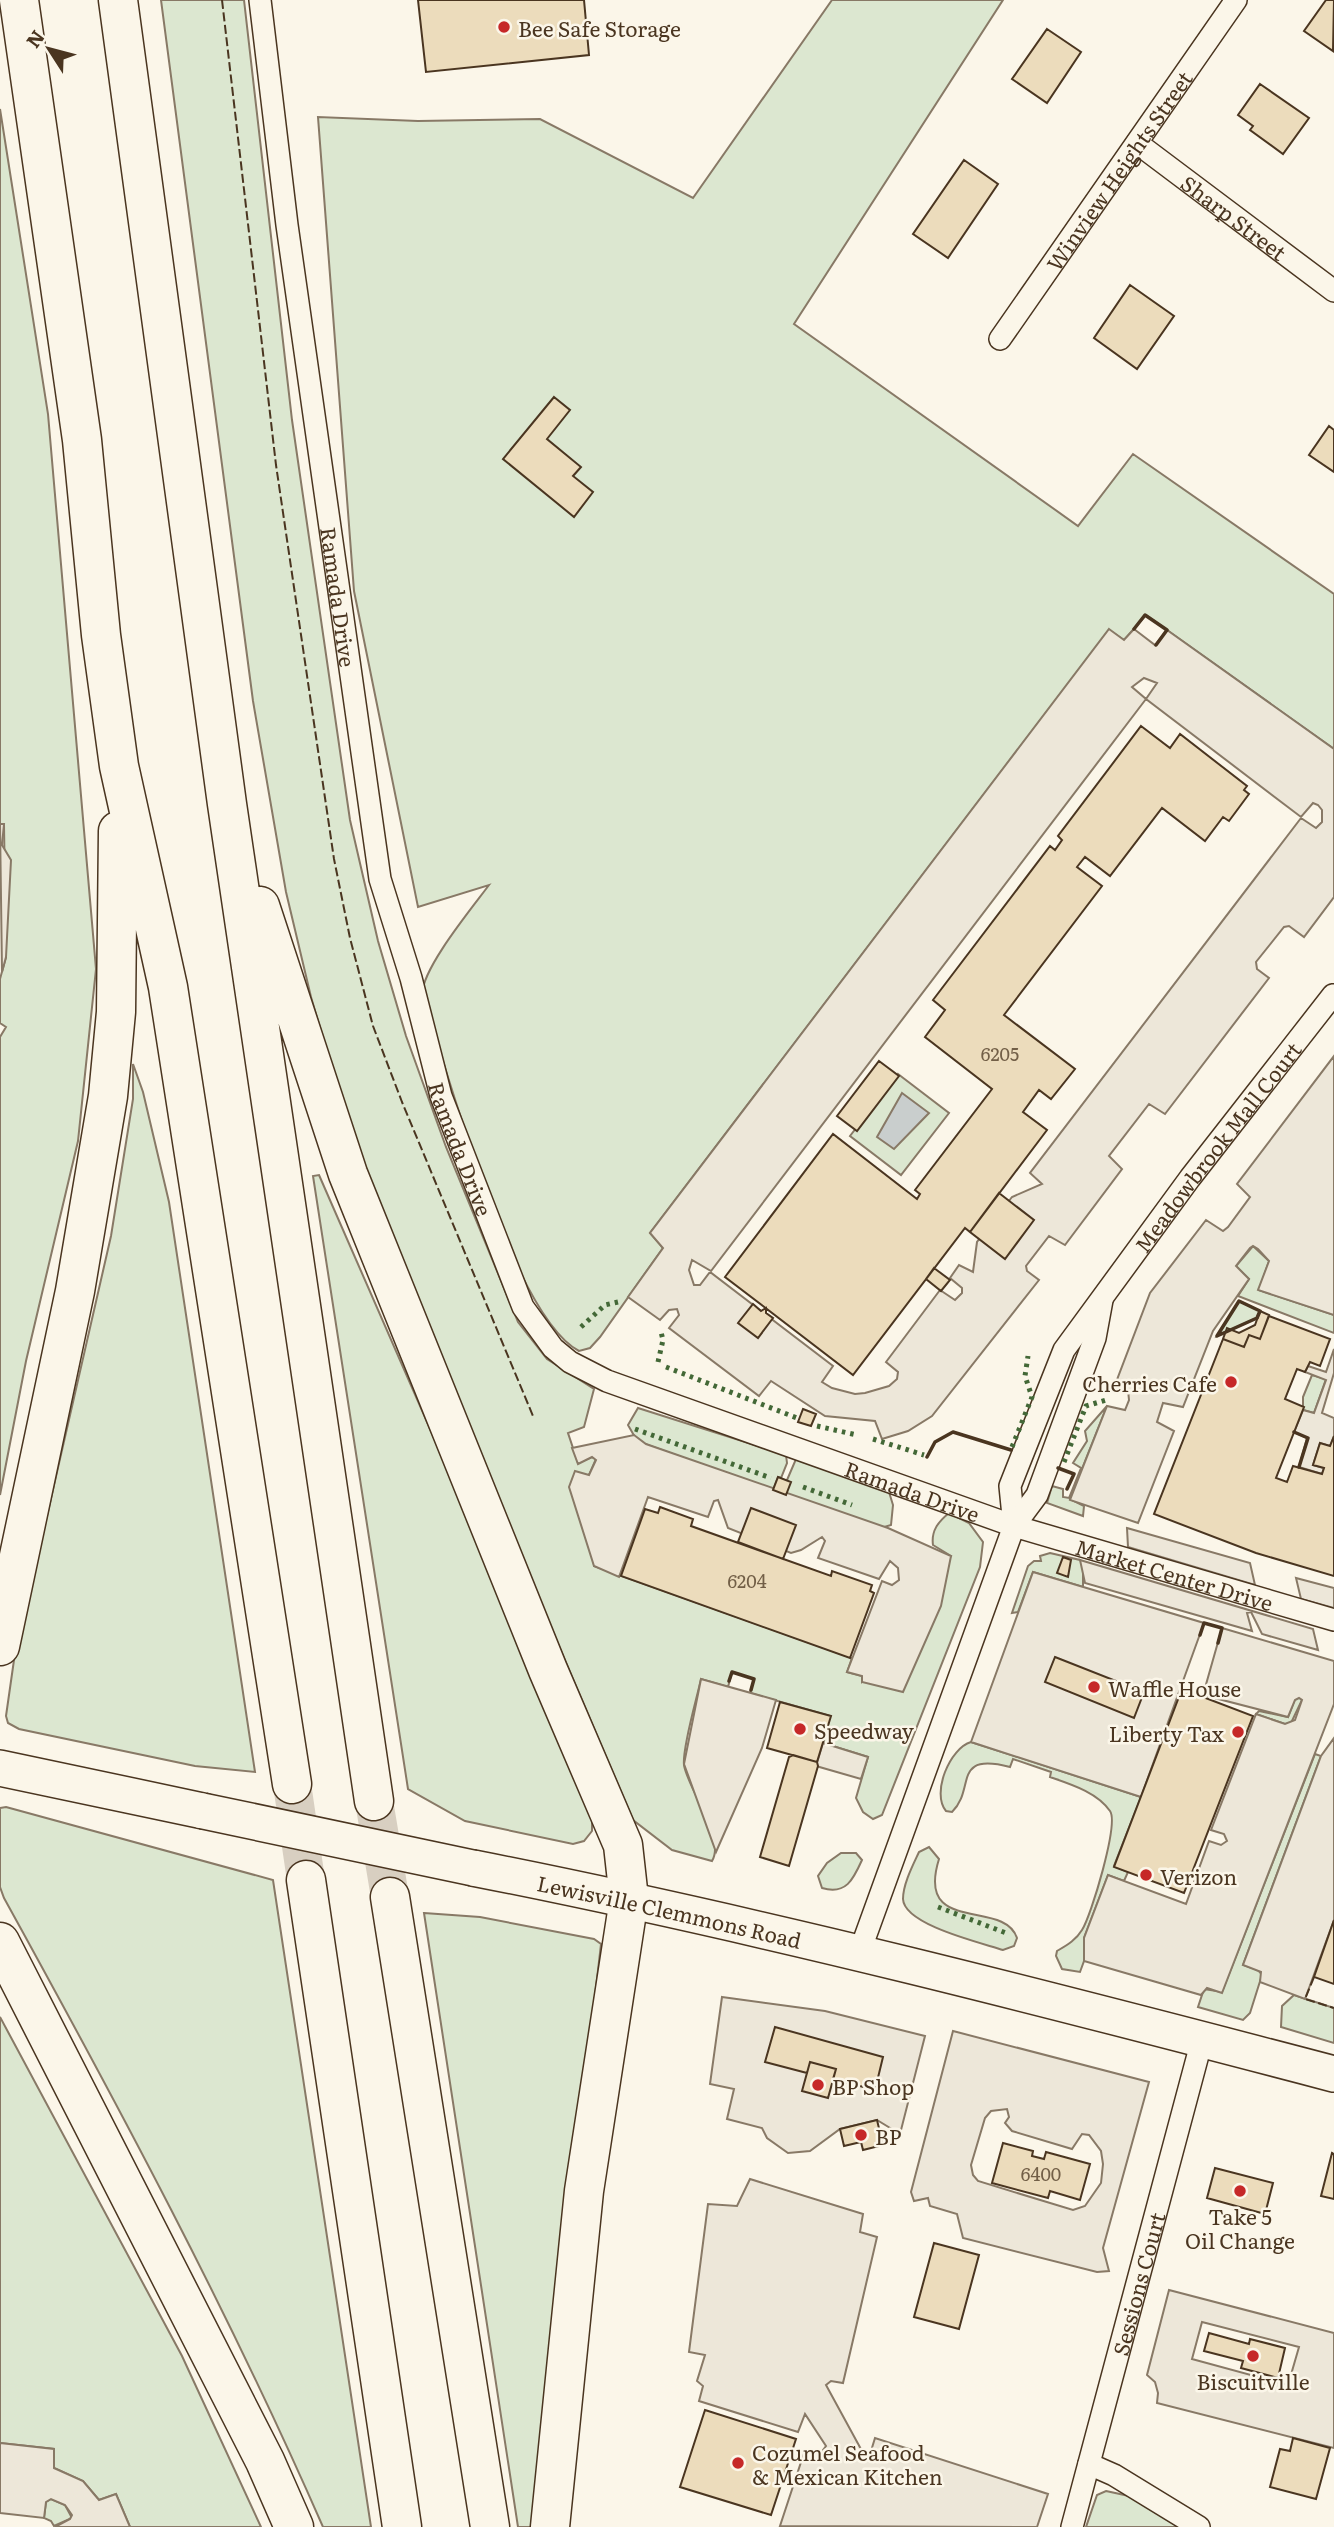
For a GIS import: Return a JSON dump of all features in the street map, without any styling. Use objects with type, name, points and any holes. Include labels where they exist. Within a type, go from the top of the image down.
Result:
[{"type":"highway","points":[[19,0],[82,440],[101,635],[119,766],[168,987],[292,1784]]},
{"type":"highway","points":[[118,0],[227,804],[374,1801]]},
{"type":"highway","points":[[0,1646],[75,1290],[108,1097],[116,1012],[119,766]]},
{"type":"highway","points":[[227,804],[348,1174],[543,1658],[623,1845],[629,1899],[584,2191],[550,2527]]},
{"type":"highway","points":[[0,1582],[28,1521]]},
{"type":"highway","points":[[306,1880],[402,2527]]},
{"type":"highway","points":[[390,1897],[490,2527]]},
{"type":"highway","points":[[0,1942],[258,2449],[294,2527]]},
{"type":"main road","name":"Lewisville Clemmons Road","points":[[0,1768],[629,1899],[860,1951],[1334,2074]]},
{"type":"street","name":"Ramada Drive","points":[[260,0],[287,225],[380,880],[411,978],[441,1096],[523,1307],[553,1348],[586,1372],[1014,1526]]},
{"type":"street","name":"Winview Heights Street","points":[[1000,339],[1236,0]]},
{"type":"street","name":"Sharp Street","points":[[1137,143],[1334,291]]},
{"type":"street","name":"Meadowbrook Mall Court","points":[[1014,1526],[1010,1486],[1064,1350],[1190,1178],[1333,995]]},
{"type":"street","name":"Market Center Drive","points":[[1014,1526],[1334,1620]]},
{"type":"street","points":[[860,1951],[1014,1526]]},
{"type":"street","name":"Sessions Court","points":[[1072,2527],[1188,2082],[1202,2040]]},
{"type":"street","points":[[1088,2464],[1114,2475],[1199,2527]]},
{"type":"green space","points":[[161,0],[244,0],[292,420],[350,820],[378,941],[406,1036],[446,1147],[518,1322],[547,1359],[594,1389],[584,1427],[568,1433],[578,1463],[592,1457],[596,1459],[589,1475],[594,1566],[852,1658],[847,1672],[862,1676],[862,1681],[951,1556],[933,1545],[934,1531],[942,1520],[949,1513],[969,1523],[983,1542],[980,1567],[882,1815],[873,1819],[863,1812],[856,1798],[868,1757],[823,1743],[830,1716],[750,1693],[754,1679],[732,1672],[728,1687],[701,1679],[684,1757],[687,1775],[714,1839],[712,1861],[672,1850],[633,1820],[480,1461],[362,1171],[311,997],[286,892],[253,701]]},
{"type":"green space","points":[[832,0],[1003,0],[794,324],[1078,526],[1133,454],[1334,594],[1334,749],[1146,615],[1124,640],[1109,630],[650,1233],[663,1248],[600,1337],[590,1348],[579,1351],[557,1332],[536,1301],[515,1261],[478,1169],[423,1000],[424,983],[439,954],[489,885],[418,907],[354,591],[318,117],[418,121],[540,119],[693,198]]},
{"type":"green space","points":[[0,109],[48,414],[96,969],[78,1141],[26,1361],[0,1495],[0,1037],[6,1027],[0,1023],[0,979],[6,957],[4,825],[0,824]]},
{"type":"green space","points":[[133,1064],[143,1092],[169,1202],[255,1772],[195,1766],[19,1729],[8,1723],[6,1716],[14,1660],[111,1236],[133,1099]]},
{"type":"green space","points":[[898,1074],[949,1113],[901,1175],[850,1136]]},
{"type":"green space","points":[[319,1175],[476,1534],[592,1818],[592,1831],[584,1841],[573,1844],[465,1821],[408,1789],[313,1176]]},
{"type":"green space","points":[[1253,1246],[1269,1261],[1259,1290],[1334,1315],[1334,1333],[1238,1296],[1249,1279],[1236,1266]]},
{"type":"green space","points":[[1239,1301],[1260,1311],[1257,1318],[1217,1336]]},
{"type":"green space","points":[[1312,1375],[1326,1379],[1314,1413],[1303,1410],[1303,1397]]},
{"type":"green space","points":[[1107,1406],[1070,1499],[1084,1506],[1083,1516],[1047,1503],[1052,1486],[1063,1489],[1063,1497],[1069,1498],[1081,1468],[1073,1463],[1087,1441],[1085,1431]]},
{"type":"green space","points":[[638,1408],[786,1455],[787,1463],[781,1478],[778,1477],[773,1490],[645,1444],[636,1439],[628,1425]]},
{"type":"green space","points":[[796,1459],[889,1492],[893,1505],[891,1525],[881,1528],[786,1495],[787,1480]]},
{"type":"green space","points":[[1050,1553],[1080,1560],[1083,1564],[1083,1587],[1033,1572],[1018,1612],[1012,1613],[1028,1566],[1034,1561],[1041,1561],[1040,1556]]},
{"type":"green space","points":[[1299,1697],[1302,1700],[1291,1723],[1285,1724],[1256,1714],[1259,1711],[1288,1717],[1295,1699]]},
{"type":"green space","points":[[971,1742],[1141,1797],[1114,1866],[1128,1872],[1124,1881],[1108,1875],[1084,1938],[1084,1961],[1080,1972],[1062,1969],[1056,1956],[1057,1951],[1080,1934],[1086,1921],[1103,1870],[1111,1833],[1110,1811],[1091,1794],[1050,1777],[1051,1772],[1013,1759],[1010,1767],[979,1764],[972,1769],[959,1803],[952,1812],[946,1811],[941,1793],[945,1772],[956,1753]]},
{"type":"green space","points":[[1315,1754],[1321,1756],[1243,1965],[1258,1970],[1262,1975],[1250,2013],[1243,2020],[1198,2007],[1204,1989],[1222,1992]]},
{"type":"green space","points":[[6,1807],[273,1880],[371,2527],[323,2527],[249,2367],[171,2209],[4,1898],[0,1887],[0,1808]]},
{"type":"green space","points":[[929,1847],[939,1859],[935,1883],[939,1898],[950,1907],[1009,1926],[1017,1938],[1014,1946],[1003,1950],[945,1932],[916,1917],[907,1908],[903,1899],[906,1881],[919,1852]]},
{"type":"green space","points":[[841,1853],[856,1853],[862,1860],[855,1874],[843,1887],[830,1890],[822,1888],[818,1876],[827,1863]]},
{"type":"green space","points":[[424,1913],[480,1917],[594,1939],[601,1944],[534,2527],[518,2527]]},
{"type":"green space","points":[[1294,1995],[1334,2008],[1334,2043],[1281,2027],[1282,2006]]},
{"type":"green space","points":[[0,2017],[182,2356],[261,2527],[130,2527],[116,2494],[99,2500],[83,2481],[54,2468],[54,2449],[0,2443]]},
{"type":"green space","points":[[1106,2491],[1129,2496],[1179,2527],[1086,2527],[1097,2495]]},
{"type":"green space","points":[[51,2499],[65,2505],[72,2518],[54,2526],[44,2518],[46,2502]]},
{"type":"shaded area","points":[[1109,629],[1124,640],[1134,629],[1155,645],[1167,630],[1334,749],[1334,897],[1304,937],[1289,926],[1284,927],[1256,962],[1257,969],[1269,978],[1165,1114],[1149,1104],[1109,1156],[1122,1169],[1065,1245],[1049,1236],[1026,1266],[1027,1271],[1039,1280],[932,1416],[908,1431],[882,1439],[875,1421],[825,1416],[771,1381],[759,1396],[669,1328],[679,1315],[677,1309],[669,1310],[660,1320],[628,1297],[663,1248],[650,1233]],"holes":[[[1144,678],[1157,683],[1146,699],[1132,687]],[[1146,699],[1301,817],[1313,803],[1322,810],[1322,822],[1316,828],[1301,818],[1030,1173],[1042,1184],[1012,1197],[977,1242],[973,1272],[959,1265],[950,1278],[962,1288],[962,1293],[955,1300],[940,1290],[886,1362],[898,1372],[897,1379],[889,1386],[855,1394],[832,1388],[822,1382],[833,1366],[710,1272],[700,1285],[694,1285],[689,1270],[692,1260],[711,1271]]]},
{"type":"shaded area","points":[[0,824],[4,824],[2,845],[11,860],[6,957],[2,972]]},
{"type":"shaded area","points":[[1334,1056],[1334,1315],[1258,1290],[1269,1261],[1258,1249],[1253,1246],[1250,1248],[1236,1266],[1249,1279],[1213,1331],[1183,1407],[1163,1403],[1157,1422],[1174,1431],[1138,1523],[1070,1500],[1107,1406],[1125,1410],[1129,1400],[1128,1390],[1115,1385],[1150,1293],[1206,1220],[1223,1231],[1228,1227],[1250,1197],[1237,1184]]},
{"type":"shaded area","points":[[902,1093],[929,1113],[894,1149],[877,1137]]},
{"type":"shaded area","points":[[1334,1349],[1334,1373],[1322,1413],[1334,1418],[1334,1436],[1330,1446],[1320,1443],[1313,1465],[1324,1468],[1322,1474],[1299,1467],[1307,1438],[1294,1432],[1303,1410],[1314,1413],[1326,1380],[1305,1372],[1308,1366],[1326,1372]]},
{"type":"shaded area","points":[[634,1435],[646,1444],[888,1528],[951,1556],[941,1606],[903,1692],[862,1682],[862,1676],[847,1672],[882,1581],[892,1585],[899,1580],[898,1568],[890,1561],[879,1579],[818,1558],[825,1541],[822,1537],[791,1553],[728,1528],[718,1500],[714,1501],[708,1517],[648,1497],[619,1577],[594,1566],[569,1487],[575,1471],[589,1475],[596,1460],[592,1457],[578,1464],[572,1448]]},
{"type":"shaded area","points":[[1127,1528],[1250,1563],[1255,1585],[1128,1547]]},
{"type":"shaded area","points":[[1080,1560],[1313,1629],[1318,1650],[1262,1634],[1251,1612],[1247,1613],[1252,1631],[1085,1583]]},
{"type":"shaded area","points":[[1033,1572],[1204,1623],[1141,1797],[971,1742]]},
{"type":"shaded area","points":[[1296,1578],[1334,1588],[1334,1608],[1301,1599]]},
{"type":"shaded area","points":[[1222,1628],[1334,1661],[1334,1704],[1222,1993],[1207,1988],[1201,1995],[1084,1961],[1084,1938],[1108,1875],[1186,1904],[1209,1841],[1221,1845],[1227,1841],[1224,1834],[1211,1830],[1256,1714],[1285,1724],[1295,1720],[1302,1700],[1299,1698],[1295,1700],[1288,1717],[1203,1695]]},
{"type":"shaded area","points":[[701,1679],[776,1700],[762,1748],[716,1852],[684,1764]]},
{"type":"shaded area","points":[[1334,1738],[1334,1920],[1305,1999],[1260,1982],[1261,1972],[1243,1965],[1321,1756]]},
{"type":"shaded area","points":[[823,1743],[868,1757],[861,1779],[816,1766]]},
{"type":"shaded area","points":[[722,1997],[825,2011],[925,2036],[900,2134],[877,2120],[840,2129],[810,2151],[788,2153],[767,2138],[762,2128],[727,2119],[734,2089],[710,2084]]},
{"type":"shaded area","points":[[953,2031],[1149,2082],[1103,2248],[1109,2271],[1097,2272],[963,2238],[957,2214],[930,2206],[928,2198],[914,2201],[911,2192]],"holes":[[[1007,2109],[1009,2117],[1005,2123],[1012,2131],[1072,2149],[1082,2134],[1089,2135],[1101,2151],[1103,2164],[1101,2183],[1085,2206],[1073,2210],[978,2181],[973,2175],[971,2165],[985,2118],[991,2111]]]},
{"type":"shaded area","points":[[750,2179],[863,2214],[860,2232],[877,2237],[843,2383],[831,2381],[826,2385],[862,2451],[871,2451],[875,2438],[1048,2494],[1037,2527],[780,2526],[805,2450],[820,2454],[826,2446],[805,2414],[798,2432],[699,2401],[703,2386],[697,2381],[705,2355],[689,2352],[708,2204],[737,2206]]},
{"type":"shaded area","points":[[1169,2290],[1334,2333],[1334,2448],[1157,2403],[1155,2382],[1147,2375]],"holes":[[[1202,2322],[1299,2347],[1288,2385],[1192,2359]]]},
{"type":"shaded area","points":[[0,2443],[54,2449],[54,2468],[83,2481],[99,2500],[116,2494],[130,2527],[55,2527],[70,2519],[72,2515],[65,2505],[51,2499],[46,2502],[44,2518],[0,2513]]},
{"type":"building","name":"Bee Safe Storage","points":[[418,0],[584,0],[589,55],[426,72]]},
{"type":"building","points":[[1326,0],[1334,0],[1333,51],[1304,31]]},
{"type":"building","points":[[1047,29],[1081,52],[1047,103],[1012,79]]},
{"type":"building","points":[[1260,84],[1309,118],[1283,154],[1250,130],[1253,126],[1238,115]]},
{"type":"building","points":[[964,160],[998,184],[948,258],[913,234]]},
{"type":"building","points":[[1130,285],[1174,316],[1137,369],[1094,338]]},
{"type":"building","points":[[554,397],[570,410],[547,439],[581,467],[573,476],[593,492],[574,517],[503,459]]},
{"type":"building","points":[[1329,426],[1334,430],[1334,472],[1309,455]]},
{"type":"building","points":[[1141,726],[1170,748],[1180,734],[1247,786],[1244,790],[1249,794],[1229,821],[1223,817],[1205,841],[1162,808],[1110,876],[1085,857],[1077,867],[1102,886],[1004,1015],[1075,1069],[1051,1099],[1039,1090],[1023,1112],[1047,1130],[970,1232],[965,1228],[853,1375],[725,1277],[833,1134],[917,1199],[920,1194],[915,1190],[992,1089],[925,1037],[945,1010],[933,1000],[1050,846],[1055,850],[1062,840],[1058,836]]},
{"type":"building","points":[[879,1061],[899,1076],[857,1131],[837,1116]]},
{"type":"building","points":[[999,1193],[1034,1220],[1005,1259],[970,1232]]},
{"type":"building","points":[[934,1268],[950,1280],[941,1291],[926,1279]]},
{"type":"building","points":[[753,1304],[761,1311],[766,1308],[766,1313],[773,1318],[758,1338],[738,1323]]},
{"type":"building","points":[[1260,1311],[1269,1315],[1260,1339],[1249,1335],[1244,1347],[1223,1339],[1227,1328],[1239,1333],[1255,1325]]},
{"type":"building","points":[[1269,1316],[1330,1339],[1320,1366],[1310,1362],[1305,1372],[1297,1369],[1285,1399],[1304,1407],[1276,1478],[1287,1482],[1293,1466],[1322,1474],[1324,1468],[1313,1465],[1320,1443],[1330,1446],[1334,1436],[1334,1576],[1256,1553],[1154,1514],[1223,1339],[1244,1347],[1249,1335],[1260,1339]]},
{"type":"building","points":[[803,1409],[816,1414],[811,1426],[798,1422]]},
{"type":"building","points":[[778,1477],[791,1482],[786,1495],[773,1490]]},
{"type":"building","points":[[660,1507],[693,1519],[691,1526],[831,1576],[832,1571],[872,1585],[870,1591],[874,1593],[850,1658],[621,1576],[645,1509],[658,1513]]},
{"type":"building","points":[[751,1508],[796,1525],[783,1559],[738,1542]]},
{"type":"building","points":[[1063,1557],[1071,1560],[1068,1577],[1057,1573]]},
{"type":"building","name":"Waffle House","points":[[1055,1657],[1144,1692],[1134,1718],[1045,1682]]},
{"type":"building","points":[[1182,1689],[1253,1716],[1184,1893],[1114,1867]]},
{"type":"building","name":"Speedway","points":[[780,1702],[831,1716],[817,1762],[767,1748]]},
{"type":"building","name":"Speedway","points":[[793,1755],[817,1762],[818,1766],[789,1866],[760,1857],[789,1757]]},
{"type":"building","points":[[1334,1920],[1334,1984],[1314,1977]]},
{"type":"building","name":"BP","points":[[775,2027],[883,2057],[875,2090],[833,2079],[836,2069],[810,2062],[807,2073],[765,2062]]},
{"type":"building","name":"BP Shop","points":[[810,2062],[836,2069],[828,2098],[802,2091]]},
{"type":"building","name":"BP","points":[[877,2120],[883,2145],[863,2150],[861,2142],[844,2146],[840,2129]]},
{"type":"building","points":[[1003,2143],[1033,2151],[1032,2156],[1044,2159],[1046,2152],[1090,2164],[1080,2200],[1050,2191],[1048,2198],[992,2183]]},
{"type":"building","points":[[1332,2153],[1334,2154],[1334,2199],[1321,2196]]},
{"type":"building","name":"Take 5 Oil Change","points":[[1215,2168],[1273,2183],[1265,2214],[1207,2198]]},
{"type":"building","points":[[934,2243],[979,2255],[959,2329],[914,2317]]},
{"type":"building","name":"Biscuitville","points":[[1209,2333],[1249,2344],[1250,2339],[1285,2348],[1278,2378],[1241,2368],[1243,2361],[1204,2351]]},
{"type":"building","name":"Cozumel Seafood & Mexican Kitchen","points":[[705,2410],[796,2439],[771,2515],[680,2487]]},
{"type":"building","points":[[1293,2438],[1330,2448],[1316,2499],[1270,2487],[1280,2449],[1290,2451]]},
{"type":"tunnel","points":[[292,1784],[306,1880]]},
{"type":"tunnel","points":[[374,1801],[390,1897]]},
{"type":"hedge","points":[[581,1327],[605,1305],[618,1302]]},
{"type":"hedge","points":[[658,1362],[663,1340],[661,1332]]},
{"type":"hedge","points":[[1012,1447],[1032,1397],[1025,1376],[1028,1356]]},
{"type":"hedge","points":[[666,1367],[797,1418]]},
{"type":"hedge","points":[[1064,1462],[1086,1406],[1106,1400]]},
{"type":"hedge","points":[[817,1426],[857,1435]]},
{"type":"hedge","points":[[635,1429],[771,1478]]},
{"type":"hedge","points":[[873,1439],[924,1455]]},
{"type":"hedge","points":[[803,1487],[852,1505]]},
{"type":"hedge","points":[[938,1907],[1006,1933]]},
{"type":"fence","points":[[222,0],[276,465],[334,859],[350,938],[373,1026],[402,1102],[533,1416]]},
{"type":"fence","points":[[1314,1977],[1305,1999],[1334,2008]]},
{"type":"wall","points":[[1134,629],[1145,615],[1167,630],[1156,645]]},
{"type":"wall","points":[[1239,1301],[1260,1311],[1257,1318],[1217,1336],[1239,1301]]},
{"type":"wall","points":[[927,1457],[935,1442],[953,1432],[1011,1450]]},
{"type":"wall","points":[[1294,1432],[1308,1438],[1299,1467]]},
{"type":"wall","points":[[1058,1468],[1074,1474],[1067,1489]]},
{"type":"wall","points":[[1200,1635],[1204,1623],[1222,1628],[1218,1643]]},
{"type":"wall","points":[[729,1681],[732,1672],[754,1679],[751,1690]]},
{"type":"place","name":"Bee Safe Storage","points":[[504,27]]},
{"type":"place","name":"Cherries Cafe","points":[[1231,1382]]},
{"type":"place","name":"Waffle House","points":[[1094,1687]]},
{"type":"place","name":"Speedway","points":[[800,1729]]},
{"type":"place","name":"Liberty Tax","points":[[1238,1732]]},
{"type":"place","name":"Verizon","points":[[1146,1875]]},
{"type":"place","name":"BP Shop","points":[[818,2085]]},
{"type":"place","name":"BP","points":[[861,2135]]},
{"type":"place","name":"Take 5 Oil Change","points":[[1240,2191]]},
{"type":"place","name":"Biscuitville","points":[[1253,2356]]},
{"type":"place","name":"Cozumel Seafood & Mexican Kitchen","points":[[738,2463]]}]
